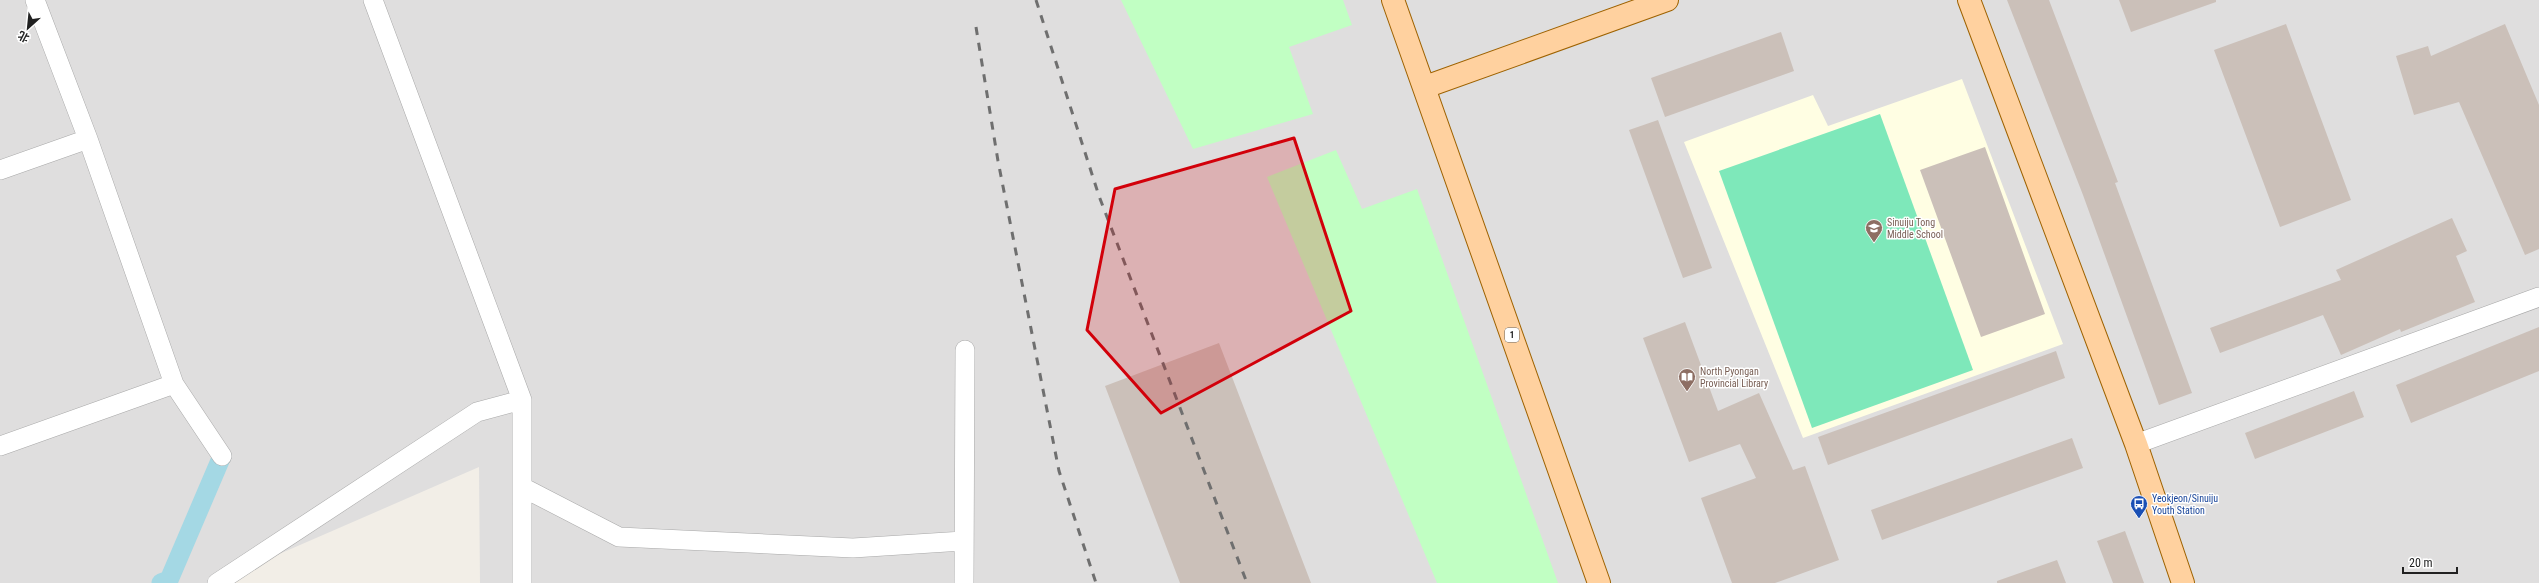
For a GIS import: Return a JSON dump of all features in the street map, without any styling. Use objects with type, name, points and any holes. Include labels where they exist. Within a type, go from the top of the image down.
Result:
[{"type":"main road","name":"1","points":[[1392,0],[1425,87],[1599,583]]},
{"type":"main road","points":[[1425,87],[1667,0]]},
{"type":"main road","points":[[1969,0],[2136,444],[2183,583]]},
{"type":"street","points":[[35,0],[88,139],[174,384],[222,456]]},
{"type":"street","points":[[373,0],[522,400],[522,583]]},
{"type":"street","points":[[0,170],[88,139]]},
{"type":"street","points":[[2136,444],[2539,297]]},
{"type":"street","points":[[964,583],[965,350]]},
{"type":"street","points":[[0,446],[174,384]]},
{"type":"street","points":[[217,583],[477,412],[522,400]]},
{"type":"street","points":[[522,487],[619,537],[853,548],[963,541]]},
{"type":"highlighted area","points":[[1294,138],[1351,311],[1161,413],[1087,330],[1115,189]]},
{"type":"shaded area","points":[[0,0],[2539,0],[2539,583],[480,583],[479,467],[213,583],[0,583]]},
{"type":"shaded area","name":"Sinuiju Tong Middle School","points":[[1962,79],[2063,344],[1803,438],[1684,142],[1813,95],[1828,126]]},
{"type":"green space","points":[[1121,0],[1343,0],[1352,25],[1289,47],[1313,114],[1193,149]]},
{"type":"green space","points":[[1880,114],[1973,370],[1812,428],[1719,171]]},
{"type":"green space","points":[[1336,150],[1362,209],[1417,189],[1558,583],[1437,583],[1267,177]]},
{"type":"building","points":[[2007,0],[2049,0],[2118,182],[2115,183],[2192,393],[2159,405],[2083,195]]},
{"type":"building","points":[[2119,0],[2216,0],[2216,2],[2131,32]]},
{"type":"building","points":[[2286,24],[2351,200],[2280,227],[2214,50]]},
{"type":"building","points":[[2505,24],[2539,105],[2539,249],[2525,255],[2459,102],[2414,115],[2396,56],[2428,46],[2431,56]]},
{"type":"building","points":[[1781,32],[1794,71],[1665,117],[1651,78]]},
{"type":"building","points":[[1658,120],[1712,268],[1683,278],[1629,130]]},
{"type":"building","points":[[1985,147],[2045,314],[1981,337],[1920,170]]},
{"type":"building","points":[[2452,218],[2467,251],[2456,256],[2475,302],[2401,332],[2400,329],[2341,355],[2323,315],[2220,353],[2210,328],[2341,280],[2336,270]]},
{"type":"building","points":[[1685,322],[1718,411],[1759,393],[1793,470],[1805,466],[1839,560],[1775,583],[1732,583],[1701,498],[1756,478],[1740,444],[1689,462],[1643,338]]},
{"type":"building","points":[[2539,327],[2539,371],[2411,423],[2396,385]]},
{"type":"building","points":[[1219,343],[1311,583],[1180,583],[1105,386]]},
{"type":"building","points":[[2056,351],[2065,378],[1828,465],[1818,437]]},
{"type":"building","points":[[2354,391],[2364,417],[2255,459],[2245,433]]},
{"type":"building","points":[[2072,438],[2083,468],[1882,540],[1871,510]]},
{"type":"building","points":[[2125,531],[2144,583],[2113,583],[2097,541]]},
{"type":"building","points":[[2057,560],[2066,583],[1997,583],[1997,581]]},
{"type":"waterway","points":[[161,583],[169,580],[222,456]]},
{"type":"railway","points":[[1036,0],[1099,196],[1247,583]]},
{"type":"railway","points":[[976,27],[998,161],[1059,471],[1096,583]]},
{"type":"place","name":"Sinuiju Tong Middle School","points":[[1874,243]]},
{"type":"place","name":"North Pyongan Provincial Library","points":[[1687,392]]},
{"type":"place","name":"Yeokjeon/Sinuiju Youth Station","points":[[2139,519]]}]
